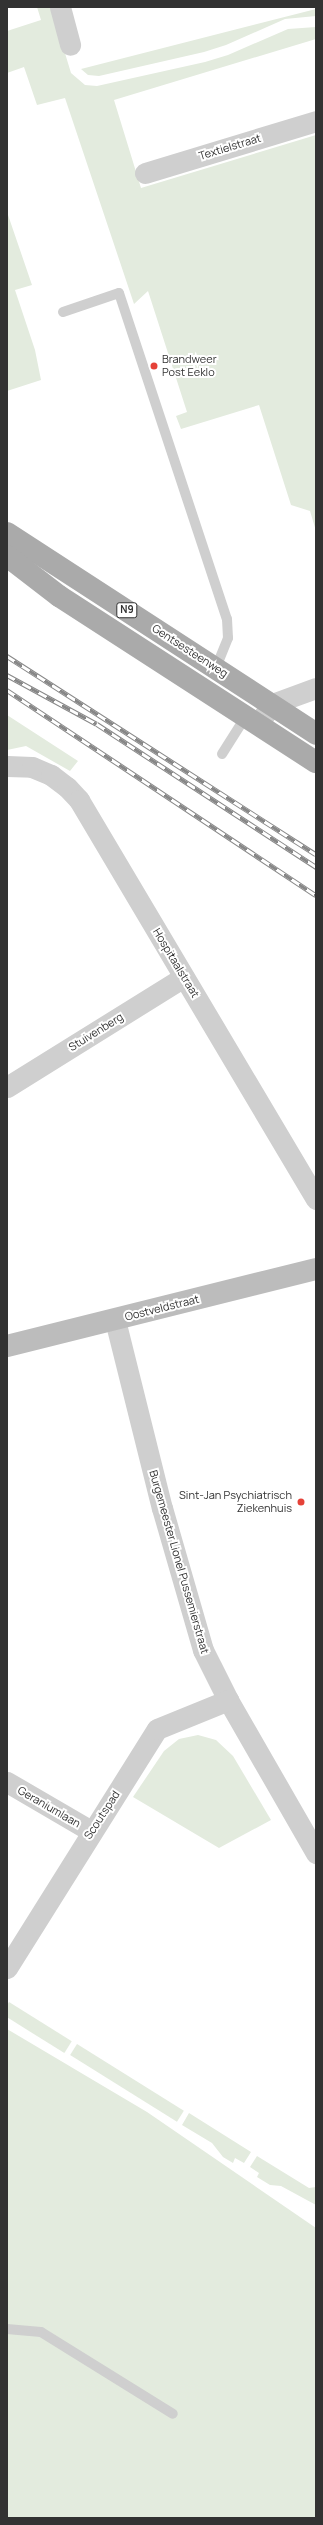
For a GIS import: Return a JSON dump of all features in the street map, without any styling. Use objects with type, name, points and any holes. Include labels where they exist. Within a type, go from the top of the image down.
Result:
[{"type":"main road","name":"Gentsesteenweg","points":[[7,533],[272,704]]},
{"type":"main road","name":"N9","points":[[7,556],[59,596],[316,762]]},
{"type":"main road","name":"N9","points":[[272,704],[316,734]]},
{"type":"street","points":[[60,7],[70,46]]},
{"type":"street","name":"Textielstraat","points":[[145,173],[316,121]]},
{"type":"street","points":[[252,720],[272,704],[316,688]]},
{"type":"street","name":"Hospitaalstraat","points":[[7,766],[32,767],[51,775],[68,787],[79,800],[316,1199]]},
{"type":"street","name":"Stuivenberg","points":[[7,1087],[184,977]]},
{"type":"street","name":"Oostveldstraat","points":[[7,1346],[316,1269]]},
{"type":"street","name":"Burgemeester Lionel Pussemierstraat","points":[[115,1320],[162,1508],[203,1650],[228,1700],[316,1852]]},
{"type":"street","name":"Scoutspad","points":[[7,1968],[91,1831],[157,1729],[228,1700]]},
{"type":"street","name":"Geraniumlaan","points":[[7,1782],[91,1831]]},
{"type":"lane","points":[[63,312],[119,293],[227,619],[228,638],[216,668]]},
{"type":"lane","points":[[222,754],[252,720]]},
{"type":"lane","points":[[7,2329],[41,2332],[173,2414]]},
{"type":"shaded area","points":[[37,7],[51,7],[71,73],[85,85],[97,86],[205,62],[228,55],[288,29],[316,27],[316,39],[114,100],[141,188],[316,135],[316,531],[310,511],[291,505],[259,405],[181,429],[176,416],[187,412],[148,291],[134,304],[65,98],[37,105],[24,67],[7,73],[7,31],[41,20]]},
{"type":"shaded area","points":[[316,9],[316,16],[285,19],[226,45],[204,52],[99,76],[88,75],[81,69]]},
{"type":"shaded area","points":[[7,212],[32,285],[15,290],[35,350],[41,380],[7,391]]},
{"type":"shaded area","points":[[7,715],[78,761],[70,771],[26,746],[7,750]]},
{"type":"shaded area","points":[[198,1735],[216,1740],[233,1756],[271,1820],[219,1848],[133,1797],[164,1751],[179,1739]]},
{"type":"shaded area","points":[[9,2002],[72,2041],[64,2053],[7,2017],[7,2005]]},
{"type":"shaded area","points":[[7,2029],[147,2112],[316,2228],[316,2518],[7,2518]]},
{"type":"shaded area","points":[[77,2044],[184,2111],[177,2122],[70,2055]]},
{"type":"shaded area","points":[[189,2113],[251,2152],[244,2163],[235,2158],[233,2163],[223,2157],[212,2143],[182,2125]]},
{"type":"shaded area","points":[[257,2156],[309,2188],[316,2187],[316,2205],[281,2186],[270,2185],[257,2177],[259,2173],[250,2167]]},
{"type":"railway","points":[[7,656],[316,854]]},
{"type":"railway","points":[[7,675],[97,724],[316,867]]},
{"type":"railway","points":[[7,690],[316,895]]},
{"type":"place","name":"Brandweer Post Eeklo","points":[[154,366]]},
{"type":"place","name":"Sint-Jan Psychiatrisch Ziekenhuis","points":[[301,1502]]}]
